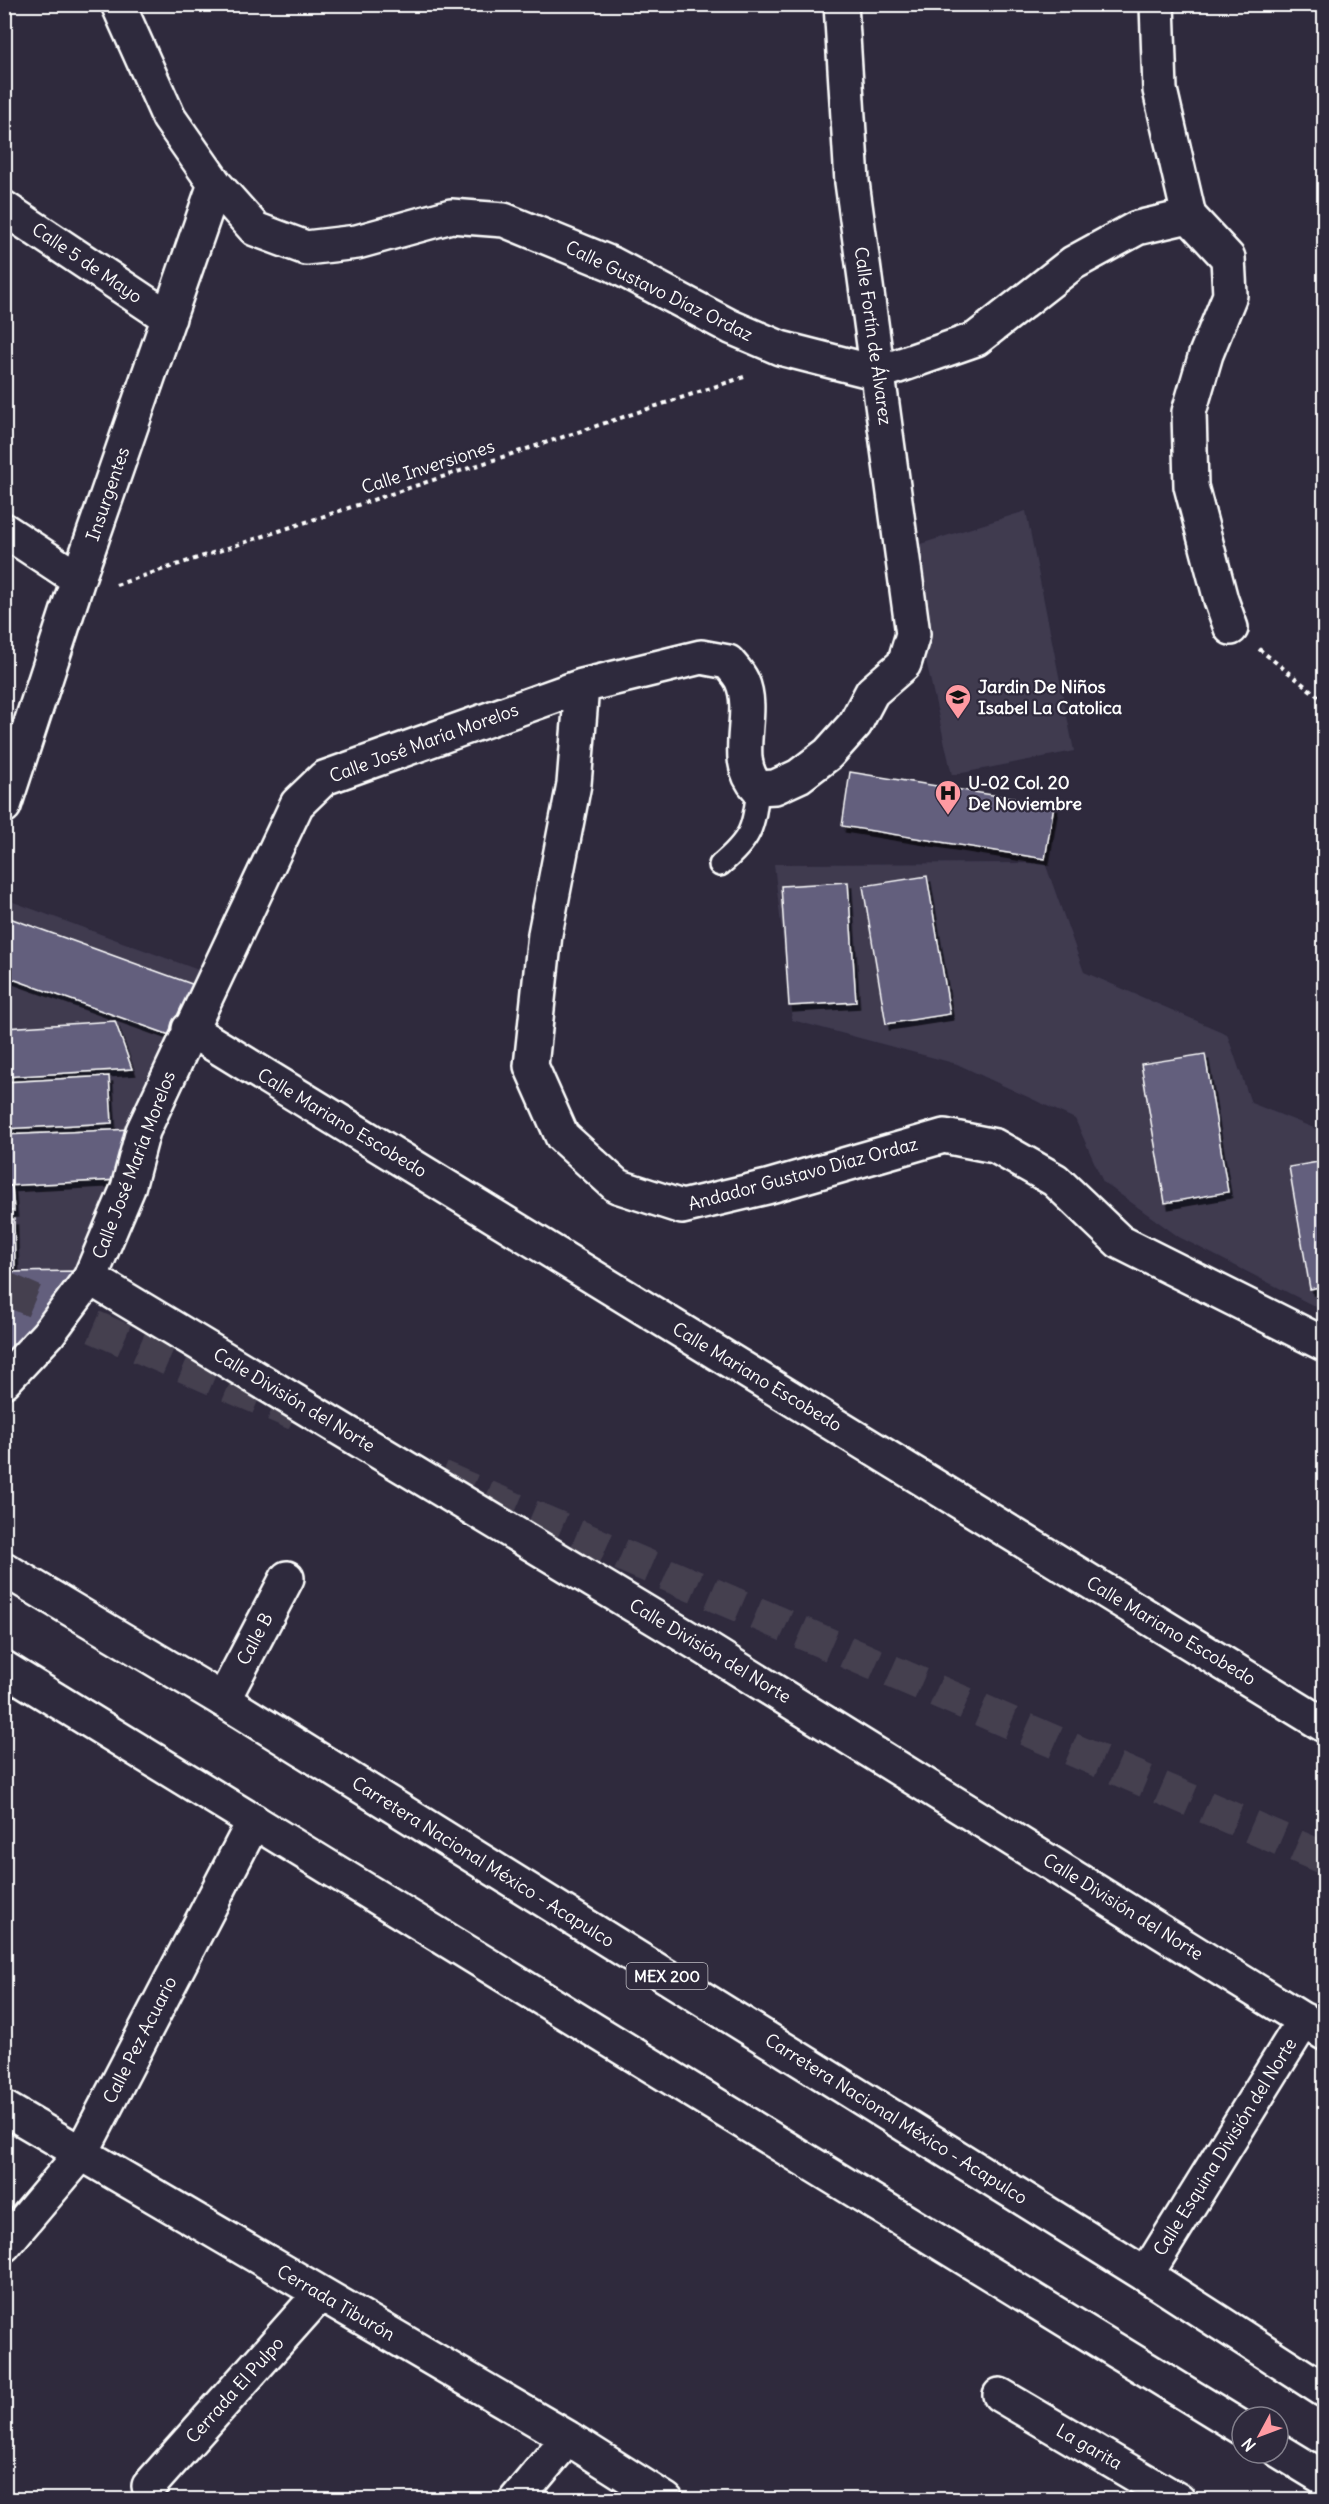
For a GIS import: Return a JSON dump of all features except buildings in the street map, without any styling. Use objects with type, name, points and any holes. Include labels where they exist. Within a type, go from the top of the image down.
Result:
[{"type":"street","name":"Calle Gustavo Díaz Ordaz","points":[[118,4],[169,118],[215,183],[255,229],[306,248],[357,242],[451,216],[504,220],[612,264],[731,327],[780,348],[878,373]]},
{"type":"street","name":"Calle Fortín de Álvarez","points":[[758,788],[775,787],[799,776],[828,754],[855,724],[872,692],[904,664],[913,634],[852,182],[841,4]]},
{"type":"street","points":[[1157,4],[1161,90],[1189,216],[1228,258],[1230,295],[1206,354],[1189,412],[1191,486],[1221,600],[1231,628]]},
{"type":"street","name":"Insurgentes","points":[[4,806],[78,579],[215,183]]},
{"type":"street","name":"Calle 5 de Mayo","points":[[4,208],[169,318]]},
{"type":"street","points":[[878,373],[976,339],[1073,264],[1137,228],[1189,216]]},
{"type":"street","points":[[4,530],[78,579]]},
{"type":"street","name":"Calle José María Morelos","points":[[4,1381],[48,1334],[90,1278],[128,1188],[143,1131],[189,1029],[297,804],[324,778],[582,686],[701,657],[728,662],[742,682],[746,711],[745,762],[748,778],[758,788]]},
{"type":"street","name":"Andador Gustavo Díaz Ordaz","points":[[582,686],[574,784],[545,934],[531,1066],[562,1136],[616,1186],[682,1207],[767,1187],[944,1136],[995,1146],[1055,1180],[1120,1242],[1324,1344]]},
{"type":"street","name":"Calle Mariano Escobedo","points":[[189,1029],[1324,1725]]},
{"type":"street","name":"Calle División del Norte","points":[[90,1278],[705,1648],[1314,2027]]},
{"type":"street","name":"Carretera Nacional México - Acapulco","points":[[4,1569],[223,1700],[1146,2275],[1324,2390]]},
{"type":"street","name":"Calle B","points":[[223,1700],[287,1578]]},
{"type":"street","points":[[4,1668],[1230,2421]]},
{"type":"street","name":"Calle Pez Acuario","points":[[5,2242],[81,2154],[254,1821]]},
{"type":"street","name":"Calle Esquina División del Norte","points":[[1146,2275],[1314,2027]]},
{"type":"street","name":"Cerrada Tiburón","points":[[4,2108],[568,2438],[666,2499]]},
{"type":"street","name":"Cerrada El Pulpo","points":[[149,2486],[320,2294]]},
{"type":"street","name":"La garita","points":[[1000,2395],[1178,2499]]},
{"type":"street","points":[[516,2499],[568,2438]]},
{"type":"street","points":[[1290,2457],[1324,2478]]},
{"type":"lane","points":[[720,865],[743,846],[755,816],[758,788]]},
{"type":"path","name":"Calle Inversiones","points":[[78,579],[103,590],[747,376],[780,348]]},
{"type":"path","points":[[1231,628],[1324,701]]},
{"type":"shaded area","points":[[1026,511],[1074,751],[952,775],[901,550]]},
{"type":"shaded area","points":[[1045,863],[1084,972],[1227,1034],[1251,1103],[1324,1132],[1324,1311],[1179,1237],[1103,1182],[1075,1119],[957,1064],[792,1020],[774,864]]},
{"type":"shaded area","points":[[5,899],[204,972],[86,1273],[5,1365]]},
{"type":"tunnel","points":[[4,1288],[295,1414]]},
{"type":"tunnel","points":[[441,1477],[1324,1858]]},
{"type":"place","name":"Jardin De Niños Isabel La Catolica","points":[[958,720]]},
{"type":"place","name":"U-02 Col. 20 De Noviembre","points":[[948,816]]}]
